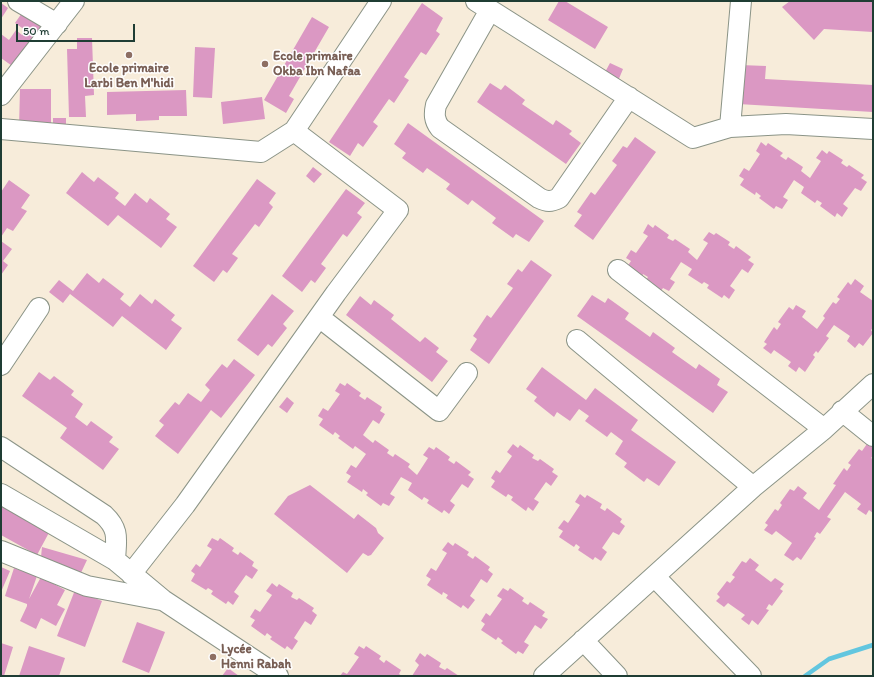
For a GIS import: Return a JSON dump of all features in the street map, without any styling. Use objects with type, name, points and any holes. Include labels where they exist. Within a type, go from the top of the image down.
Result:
[{"type":"street","points":[[18,1],[57,24]]},
{"type":"street","points":[[1,95],[74,1]]},
{"type":"street","points":[[1,129],[261,152],[294,131],[381,1]]},
{"type":"street","points":[[730,127],[741,1]]},
{"type":"street","points":[[629,97],[559,198],[552,202],[539,198],[440,128],[434,115],[436,105],[483,6],[629,97],[693,138],[730,127],[786,124],[873,129]]},
{"type":"street","points":[[131,574],[185,505],[319,317],[398,210],[294,131]]},
{"type":"street","points":[[618,270],[824,429]]},
{"type":"street","points":[[1,365],[39,308]]},
{"type":"street","points":[[319,317],[439,411],[468,373]]},
{"type":"street","points":[[577,340],[753,488]]},
{"type":"street","points":[[544,676],[753,488],[824,429],[873,384]]},
{"type":"street","points":[[842,411],[873,436]]},
{"type":"street","points":[[1,447],[104,515],[112,522],[116,531],[115,560]]},
{"type":"street","points":[[1,494],[115,560],[163,600],[278,676]]},
{"type":"street","points":[[1,551],[87,586],[163,600]]},
{"type":"street","points":[[655,577],[751,676]]},
{"type":"street","points":[[583,640],[617,676]]},
{"type":"building","points":[[559,1],[565,1],[608,27],[595,49],[548,20]]},
{"type":"building","points":[[790,1],[873,1],[873,32],[824,29],[814,40],[782,7]]},
{"type":"building","points":[[1,3],[8,8],[1,19]]},
{"type":"building","points":[[422,3],[443,18],[436,31],[440,34],[426,55],[421,52],[404,77],[409,80],[394,103],[389,99],[373,122],[378,126],[363,147],[358,143],[350,156],[329,142]]},
{"type":"building","points":[[24,10],[45,25],[22,73],[1,58],[1,34],[9,40],[16,30],[22,35],[25,30],[15,23]]},
{"type":"building","points":[[312,17],[329,27],[289,96],[294,99],[286,113],[264,100]]},
{"type":"building","points":[[77,38],[92,38],[94,95],[85,96],[86,117],[69,117],[67,49],[77,49]]},
{"type":"building","points":[[195,47],[215,48],[212,98],[193,97]]},
{"type":"building","points":[[610,63],[623,69],[618,81],[604,74]]},
{"type":"building","points":[[740,65],[766,66],[765,79],[873,85],[873,112],[738,104]]},
{"type":"building","points":[[490,83],[501,90],[505,85],[525,100],[522,104],[553,125],[556,120],[572,131],[569,134],[581,143],[566,164],[477,102]]},
{"type":"building","points":[[20,89],[51,89],[51,129],[19,128]]},
{"type":"building","points":[[186,90],[187,116],[159,116],[159,120],[136,121],[136,114],[107,115],[107,92]]},
{"type":"building","points":[[262,97],[265,119],[223,124],[221,102]]},
{"type":"building","points":[[53,118],[66,118],[66,127],[53,127]]},
{"type":"building","points":[[408,123],[544,221],[529,242],[516,234],[513,238],[492,223],[496,218],[472,200],[468,205],[446,189],[450,184],[427,168],[423,173],[402,158],[406,153],[394,144]]},
{"type":"building","points":[[635,137],[656,152],[593,240],[574,226],[582,215],[577,212],[591,192],[595,195],[617,165],[612,161],[623,146],[627,148]]},
{"type":"building","points":[[761,142],[766,146],[768,143],[783,153],[780,156],[786,160],[788,157],[803,167],[801,171],[810,178],[821,161],[816,158],[822,150],[827,154],[829,151],[843,160],[841,163],[847,167],[849,165],[864,175],[861,178],[867,182],[861,191],[855,188],[843,204],[848,208],[842,217],[837,213],[835,217],[820,206],[822,203],[817,200],[815,203],[801,193],[804,187],[794,180],[783,197],[788,200],[782,209],[776,206],[774,209],[759,198],[761,196],[756,192],[755,195],[740,185],[744,179],[739,176],[744,168],[749,171],[760,154],[756,151]]},
{"type":"building","points":[[313,167],[322,174],[314,183],[306,176]]},
{"type":"building","points":[[82,172],[94,182],[98,177],[119,193],[115,198],[125,206],[135,193],[147,203],[150,198],[170,214],[166,219],[177,227],[161,248],[118,215],[108,226],[66,193]]},
{"type":"building","points":[[257,179],[276,193],[269,203],[273,207],[259,227],[255,224],[232,254],[238,258],[227,273],[223,270],[214,282],[193,266]]},
{"type":"building","points":[[9,180],[30,195],[21,208],[27,211],[13,231],[7,228],[1,237],[1,192]]},
{"type":"building","points":[[346,189],[365,203],[357,213],[362,217],[347,237],[343,234],[321,264],[326,268],[315,283],[311,280],[302,292],[282,276]]},
{"type":"building","points":[[648,224],[653,228],[655,225],[669,235],[667,238],[673,241],[675,239],[690,249],[688,252],[697,260],[708,243],[703,240],[709,232],[714,235],[716,233],[730,242],[728,245],[734,249],[736,246],[751,257],[748,260],[754,264],[748,273],[742,269],[730,286],[735,290],[729,299],[724,295],[722,298],[707,288],[709,285],[704,282],[702,284],[688,275],[692,269],[681,262],[670,279],[675,282],[669,291],[663,288],[661,291],[646,280],[648,277],[643,274],[642,277],[627,267],[631,261],[626,258],[631,250],[636,253],[648,236],[643,233]]},
{"type":"building","points":[[1,241],[12,249],[3,261],[8,265],[1,275]]},
{"type":"building","points":[[531,260],[552,275],[489,364],[470,350],[477,339],[473,336],[487,315],[491,318],[513,288],[507,284],[518,269],[522,272]]},
{"type":"building","points":[[87,273],[99,283],[103,278],[124,294],[120,299],[130,307],[140,294],[152,304],[155,299],[175,315],[171,320],[182,328],[166,350],[122,316],[113,327],[70,294],[63,303],[49,292],[59,280],[73,291]]},
{"type":"building","points":[[855,279],[864,286],[860,292],[873,301],[873,328],[871,330],[873,333],[863,346],[859,343],[855,348],[847,341],[850,336],[834,325],[826,336],[829,338],[818,353],[816,351],[813,355],[815,357],[805,372],[799,367],[796,372],[788,366],[791,362],[774,350],[771,354],[763,348],[767,344],[764,342],[774,327],[777,330],[781,324],[778,322],[789,307],[793,310],[796,305],[806,311],[802,317],[817,329],[825,318],[823,316],[833,302],[836,304],[840,299],[837,297],[848,282],[851,285]]},
{"type":"building","points":[[272,294],[294,311],[283,324],[287,328],[272,347],[268,344],[258,356],[237,340]]},
{"type":"building","points":[[592,295],[605,303],[608,298],[629,313],[625,319],[650,337],[653,332],[675,348],[672,352],[696,369],[699,364],[720,379],[717,385],[728,392],[713,413],[577,316]]},
{"type":"building","points":[[360,296],[371,305],[374,300],[394,315],[391,319],[420,342],[425,337],[439,348],[436,352],[448,361],[432,382],[346,315]]},
{"type":"building","points":[[234,359],[255,375],[221,418],[211,410],[178,454],[155,436],[164,425],[159,421],[175,402],[179,405],[188,393],[201,402],[210,390],[205,385],[222,364],[227,368]]},
{"type":"building","points":[[542,367],[586,400],[595,388],[638,420],[631,430],[676,462],[659,486],[647,478],[644,482],[624,467],[627,463],[615,454],[623,441],[611,432],[607,437],[585,421],[589,416],[579,409],[570,421],[557,412],[554,417],[534,401],[537,397],[526,389]]},
{"type":"building","points":[[39,372],[50,380],[54,376],[74,391],[71,395],[83,404],[75,417],[87,426],[91,421],[113,437],[109,442],[119,449],[103,470],[60,438],[67,428],[22,396]]},
{"type":"building","points":[[340,383],[345,386],[347,383],[361,393],[359,396],[365,400],[367,397],[382,407],[380,411],[385,414],[379,424],[373,420],[363,435],[373,443],[375,440],[389,450],[387,453],[393,457],[395,454],[410,464],[408,467],[417,475],[428,458],[423,455],[429,447],[434,450],[436,447],[450,457],[448,460],[454,464],[456,461],[471,472],[468,475],[474,479],[468,488],[462,484],[450,501],[455,505],[449,514],[444,510],[442,513],[427,503],[429,500],[424,497],[422,500],[408,490],[412,483],[401,477],[390,494],[395,497],[389,506],[383,503],[381,506],[366,495],[368,493],[363,489],[362,492],[347,482],[351,476],[346,473],[351,465],[356,468],[366,454],[355,446],[353,449],[338,438],[340,436],[335,432],[333,435],[319,425],[323,419],[318,416],[323,408],[328,411],[340,394],[335,391]]},
{"type":"building","points":[[287,397],[294,403],[287,413],[279,407]]},
{"type":"building","points":[[869,441],[873,444],[873,456],[871,458],[873,459],[873,513],[869,510],[866,515],[857,509],[861,504],[845,492],[827,517],[831,519],[820,534],[817,532],[814,537],[816,538],[801,560],[797,557],[793,561],[784,555],[792,543],[776,531],[772,535],[764,530],[768,525],[765,523],[775,509],[778,511],[782,505],[780,503],[790,489],[794,491],[798,486],[807,493],[803,498],[819,510],[836,485],[833,484],[844,468],[847,471],[851,465],[848,463],[859,449],[862,451]]},
{"type":"building","points":[[513,444],[518,448],[520,445],[534,455],[532,458],[538,461],[540,459],[554,469],[552,472],[558,476],[551,486],[546,482],[534,499],[539,502],[533,511],[528,507],[526,511],[511,500],[513,497],[508,494],[506,497],[491,487],[495,481],[491,478],[496,470],[500,473],[512,456],[507,452]]},
{"type":"building","points":[[310,485],[354,519],[358,514],[376,528],[378,533],[384,538],[371,555],[368,556],[363,553],[347,573],[274,514],[288,496]]},
{"type":"building","points":[[580,494],[585,498],[587,495],[602,504],[600,508],[605,511],[607,508],[622,519],[620,522],[625,526],[619,535],[613,532],[602,548],[607,552],[601,561],[595,557],[593,560],[578,550],[580,547],[576,544],[574,547],[559,537],[563,531],[558,528],[564,520],[568,523],[580,505],[575,502]]},
{"type":"building","points":[[1,500],[52,527],[37,555],[1,535]]},
{"type":"building","points":[[212,538],[218,541],[220,538],[234,548],[232,551],[238,555],[240,552],[254,562],[252,566],[258,570],[252,579],[246,575],[234,592],[239,596],[233,605],[228,601],[226,604],[211,594],[213,591],[208,588],[206,590],[191,581],[195,574],[191,571],[196,564],[200,567],[212,549],[207,546]]},
{"type":"building","points":[[448,542],[453,546],[455,543],[469,552],[467,555],[473,559],[475,556],[490,567],[488,570],[493,574],[487,583],[481,579],[470,596],[475,600],[468,609],[463,605],[461,608],[446,598],[448,595],[443,592],[442,595],[427,585],[431,579],[426,576],[431,568],[436,571],[447,553],[442,550]]},
{"type":"building","points":[[42,547],[87,560],[79,577],[41,557]]},
{"type":"building","points":[[750,558],[759,565],[755,570],[771,582],[775,578],[784,584],[780,589],[783,591],[772,606],[769,604],[766,609],[769,610],[758,625],[752,620],[749,625],[741,619],[745,615],[728,603],[724,607],[716,601],[720,597],[717,594],[727,581],[730,583],[735,577],[732,575],[742,561],[746,563]]},
{"type":"building","points":[[1,567],[10,571],[1,592]]},
{"type":"building","points":[[14,568],[37,576],[29,599],[41,577],[65,590],[57,605],[65,609],[56,626],[41,618],[36,629],[20,621],[27,604],[5,596]]},
{"type":"building","points":[[272,583],[277,587],[279,584],[293,593],[291,597],[297,600],[299,598],[314,608],[312,611],[317,615],[311,625],[305,621],[294,638],[298,641],[292,650],[287,646],[285,649],[270,639],[272,637],[267,633],[265,636],[251,626],[255,620],[250,617],[255,609],[260,612],[272,595],[266,591]]},
{"type":"building","points":[[503,588],[508,591],[510,588],[524,598],[522,601],[528,605],[530,602],[545,612],[542,616],[548,619],[541,629],[535,625],[524,642],[529,645],[523,654],[518,651],[516,654],[501,643],[503,641],[498,637],[496,640],[481,630],[485,624],[481,621],[486,613],[490,616],[502,599],[497,596]]},
{"type":"building","points":[[75,590],[102,601],[85,647],[57,636]]},
{"type":"building","points":[[137,622],[165,632],[149,673],[122,662]]},
{"type":"building","points":[[1,643],[13,647],[4,676],[1,676]]},
{"type":"building","points":[[29,646],[65,658],[59,676],[19,676]]},
{"type":"building","points":[[359,646],[364,649],[366,646],[381,656],[379,659],[384,663],[386,660],[401,670],[399,674],[402,676],[340,676],[343,672],[347,674],[359,657],[354,654]]},
{"type":"building","points":[[420,653],[425,657],[427,654],[441,663],[439,667],[445,670],[447,668],[459,676],[412,676],[419,665],[415,661]]},
{"type":"building","points":[[228,668],[239,676],[222,676]]},
{"type":"waterway","points":[[805,676],[829,659],[873,645]]},
{"type":"place","name":"Ecole primaire Larbi Ben M'hidi","points":[[129,55]]},
{"type":"place","name":"Ecole primaire Okba Ibn Nafaa","points":[[265,64]]},
{"type":"place","name":"Lycée Henni Rabah","points":[[213,657]]}]
